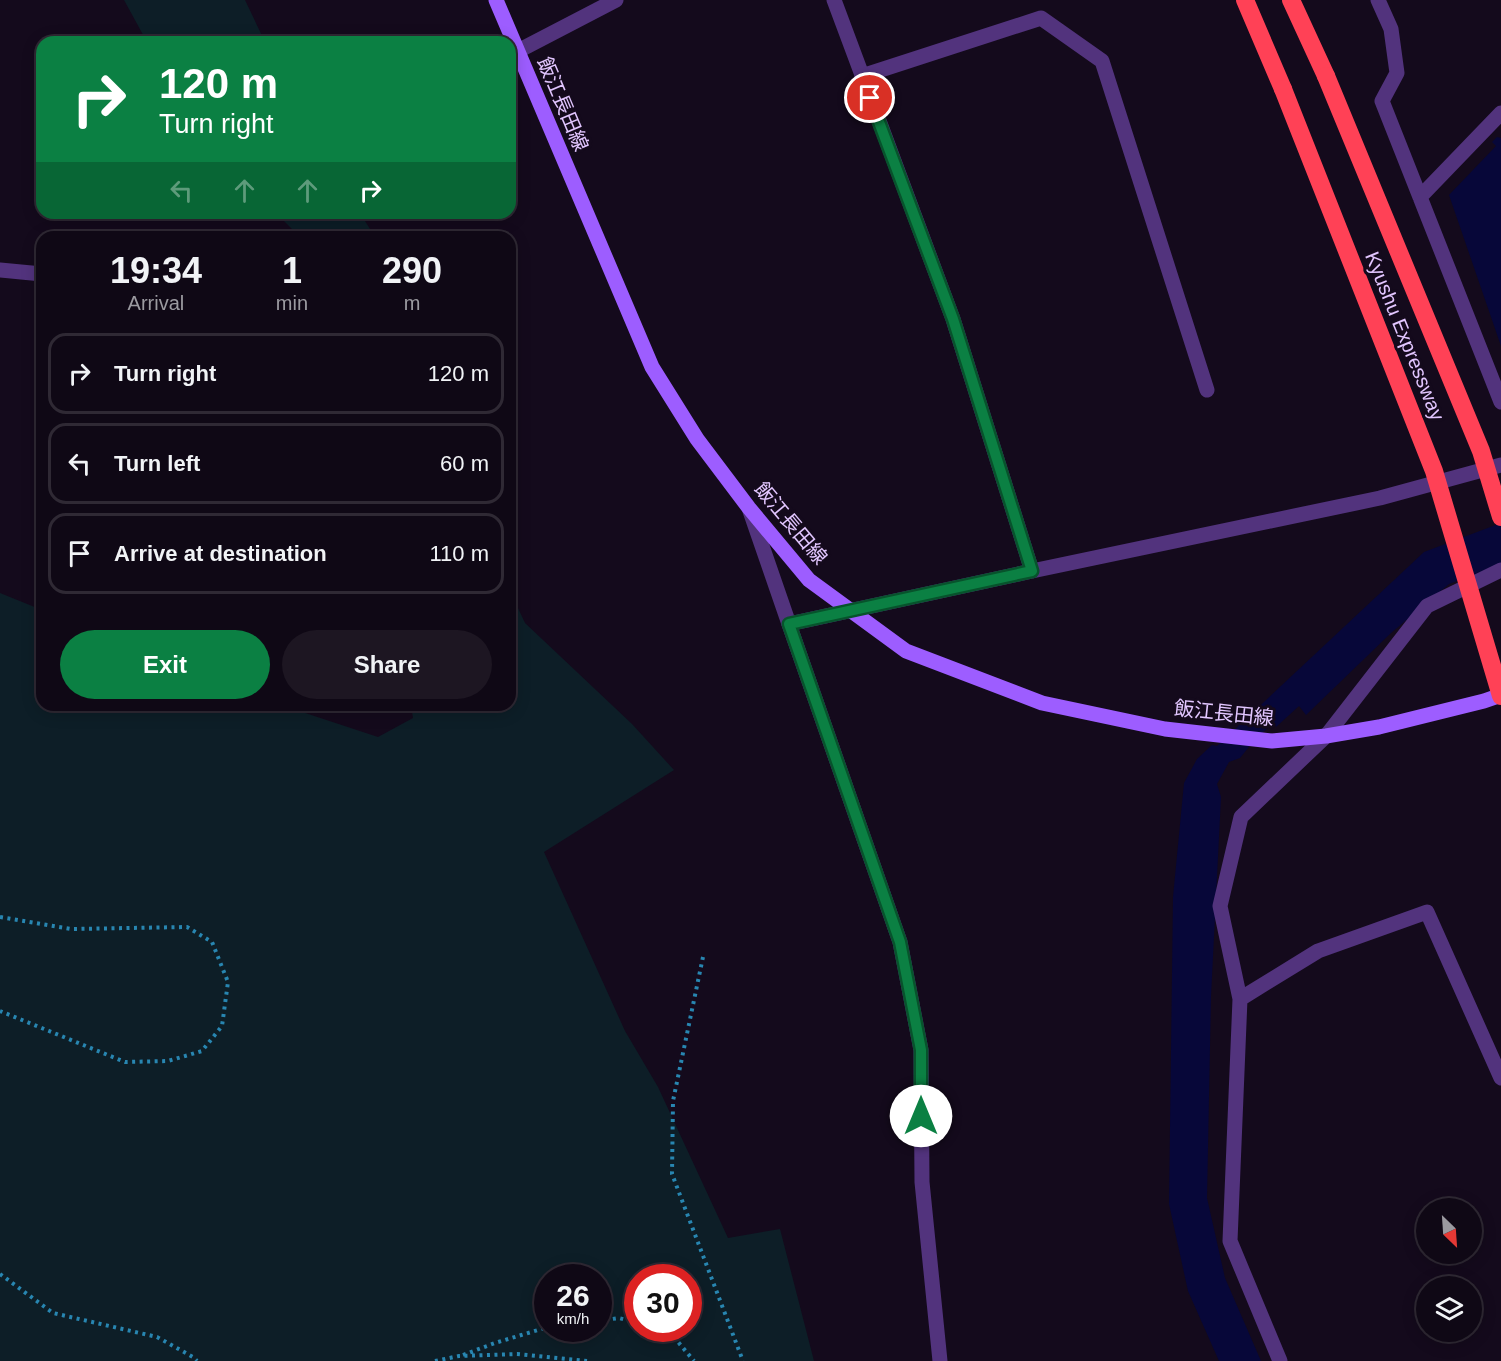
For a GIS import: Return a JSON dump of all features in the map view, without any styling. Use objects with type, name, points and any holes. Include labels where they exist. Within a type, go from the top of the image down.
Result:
[{"type":"highway","name":"Kyushu Expressway","points":[[1245,0],[1283,89],[1434,471],[1501,695]]},
{"type":"highway","name":"Kyushu Expressway","points":[[1291,0],[1326,76],[1482,451],[1501,517]]},
{"type":"main road","name":"飯江長田線","points":[[496,0],[512,36]]},
{"type":"main road","name":"飯江長田線","points":[[516,46],[652,367],[698,439],[749,508],[809,580],[906,651],[1042,703],[1165,729],[1272,741],[1326,736],[1379,727],[1501,695]]},
{"type":"street","points":[[518,51],[616,0]]},
{"type":"street","points":[[834,0],[953,319],[1032,571]]},
{"type":"street","points":[[1378,0],[1391,29],[1397,73],[1382,102],[1501,402]]},
{"type":"street","points":[[862,76],[1041,18],[1102,61],[1207,390]]},
{"type":"street","points":[[1420,197],[1501,113]]},
{"type":"street","points":[[0,270],[36,273]]},
{"type":"street","points":[[789,624],[1380,498],[1501,465]]},
{"type":"street","points":[[749,508],[900,942],[921,1050],[921,1182],[940,1361]]},
{"type":"street","points":[[1280,1361],[1230,1241],[1240,999],[1220,906],[1241,817],[1326,736],[1427,606],[1501,570]]},
{"type":"street","points":[[1240,999],[1318,951],[1427,912],[1501,1078]]},
{"type":"path","points":[[0,917],[71,929],[186,927],[212,942],[228,982],[222,1026],[202,1051],[168,1061],[124,1062],[0,1011]]},
{"type":"path","points":[[704,957],[673,1101],[672,1174],[743,1361]]},
{"type":"path","points":[[0,1274],[53,1313],[157,1337],[193,1357],[196,1361]]},
{"type":"path","points":[[435,1361],[459,1356],[534,1331]]},
{"type":"path","points":[[678,1342],[694,1361]]},
{"type":"path","points":[[459,1356],[517,1354],[587,1361]]},
{"type":"shaded area","points":[[124,0],[245,0],[262,36],[144,36]]},
{"type":"shaded area","points":[[1497,137],[1501,138],[1501,346],[1449,195],[1496,146],[1492,142]]},
{"type":"shaded area","points":[[282,219],[364,219],[371,231],[292,231]]},
{"type":"shaded area","points":[[1501,523],[1501,564],[1449,584],[1391,633],[1306,715],[1299,706],[1276,727],[1274,723],[1257,737],[1240,758],[1229,762],[1217,784],[1221,797],[1211,996],[1207,1198],[1225,1278],[1261,1361],[1219,1361],[1188,1291],[1169,1204],[1173,897],[1184,783],[1197,759],[1212,745],[1217,746],[1424,552]]},
{"type":"shaded area","points":[[0,593],[36,608],[36,711],[299,711],[378,737],[413,718],[412,711],[516,711],[516,604],[525,623],[632,724],[674,770],[544,852],[625,1031],[658,1087],[728,1238],[780,1229],[814,1361],[0,1361]]},
{"type":"route","points":[[870,98],[953,319],[1032,571],[789,624],[900,942],[921,1050],[921,1116]]}]
